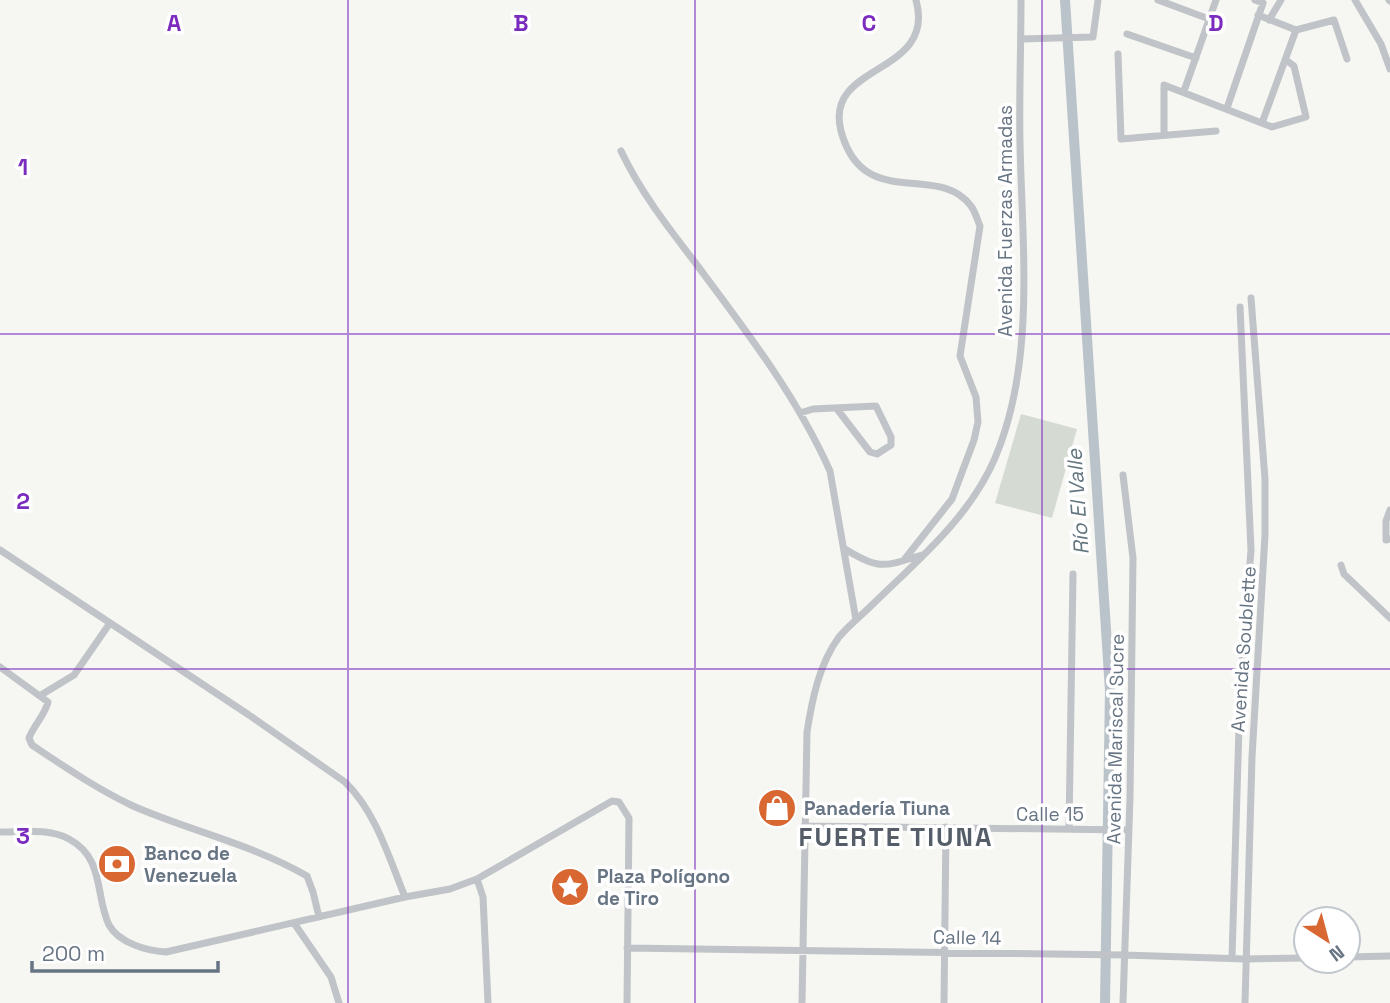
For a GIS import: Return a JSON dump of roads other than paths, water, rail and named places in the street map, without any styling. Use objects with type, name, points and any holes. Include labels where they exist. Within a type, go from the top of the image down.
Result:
[{"type":"street","points":[[904,560],[953,499],[974,440],[978,422],[976,397],[960,356],[980,226],[972,207],[953,192],[943,188],[888,181],[866,171],[857,163],[848,148],[841,130],[840,117],[842,103],[851,88],[894,60],[910,46],[919,24],[916,0]]},
{"type":"street","name":"Avenida Fuerzas Armadas","points":[[802,1003],[807,732],[812,699],[824,663],[839,637],[924,554],[973,499],[995,459],[1012,407],[1020,352],[1024,222],[1020,144],[1021,0]]},
{"type":"street","points":[[1021,39],[1093,37],[1098,0]]},
{"type":"street","points":[[1158,0],[1209,19]]},
{"type":"street","points":[[1184,91],[1216,0]]},
{"type":"street","points":[[1227,108],[1263,3],[1255,0]]},
{"type":"street","points":[[1269,20],[1281,0]]},
{"type":"street","points":[[1355,0],[1381,44],[1390,69]]},
{"type":"street","points":[[1258,15],[1296,30],[1334,20],[1346,59]]},
{"type":"street","points":[[1262,123],[1296,30]]},
{"type":"street","points":[[1127,34],[1196,58]]},
{"type":"street","points":[[1381,44],[1390,41]]},
{"type":"street","points":[[1118,54],[1121,139],[1216,131]]},
{"type":"street","points":[[1164,135],[1164,85],[1272,127],[1306,117],[1294,66],[1286,60]]},
{"type":"street","points":[[621,151],[648,200],[767,360],[800,413],[830,471],[856,620]]},
{"type":"street","name":"Avenida Soublette","points":[[1245,1003],[1251,757],[1265,535],[1265,479],[1251,298]]},
{"type":"street","points":[[1232,958],[1240,694],[1251,550],[1240,307]]},
{"type":"street","points":[[800,413],[813,409],[876,406],[891,437],[891,445],[877,454],[870,452],[837,409]]},
{"type":"street","name":"Avenida Mariscal Sucre","points":[[1123,475],[1133,558],[1129,830],[1123,1003]]},
{"type":"street","points":[[1390,510],[1385,529],[1386,540],[1390,539]]},
{"type":"street","points":[[0,550],[345,782],[357,793],[382,841],[405,897]]},
{"type":"street","points":[[845,550],[862,561],[885,567],[924,554]]},
{"type":"street","points":[[1340,565],[1344,574],[1390,618]]},
{"type":"street","points":[[1069,829],[1073,574]]},
{"type":"street","points":[[41,695],[74,675],[110,623]]},
{"type":"street","points":[[0,667],[48,702],[29,738],[32,745],[90,784],[134,806],[234,842],[307,876],[319,917]]},
{"type":"street","points":[[0,832],[53,834],[68,838],[78,845],[96,871],[110,926],[124,939],[151,951],[177,949],[450,889],[477,879],[612,801],[619,802],[629,818],[627,1003]]},
{"type":"street","name":"Calle 15","points":[[804,826],[1129,830]]},
{"type":"street","points":[[944,1003],[946,827]]},
{"type":"street","points":[[477,879],[483,897],[488,1003]]},
{"type":"street","points":[[293,923],[331,977],[339,1002]]},
{"type":"street","name":"Calle 14","points":[[628,948],[1292,958]]},
{"type":"street","points":[[1362,957],[1390,956]]},
{"type":"waterway","name":"Río El Valle","points":[[1065,0],[1110,691],[1105,1003]]},
{"type":"place","name":"Panadería Tiuna","points":[[777,808]]},
{"type":"place","name":"Banco de Venezuela","points":[[117,864]]},
{"type":"place","name":"Plaza Polígono de Tiro","points":[[570,887]]},
{"type":"district","name":"FUERTE TIUNA","points":[[896,837]]}]
